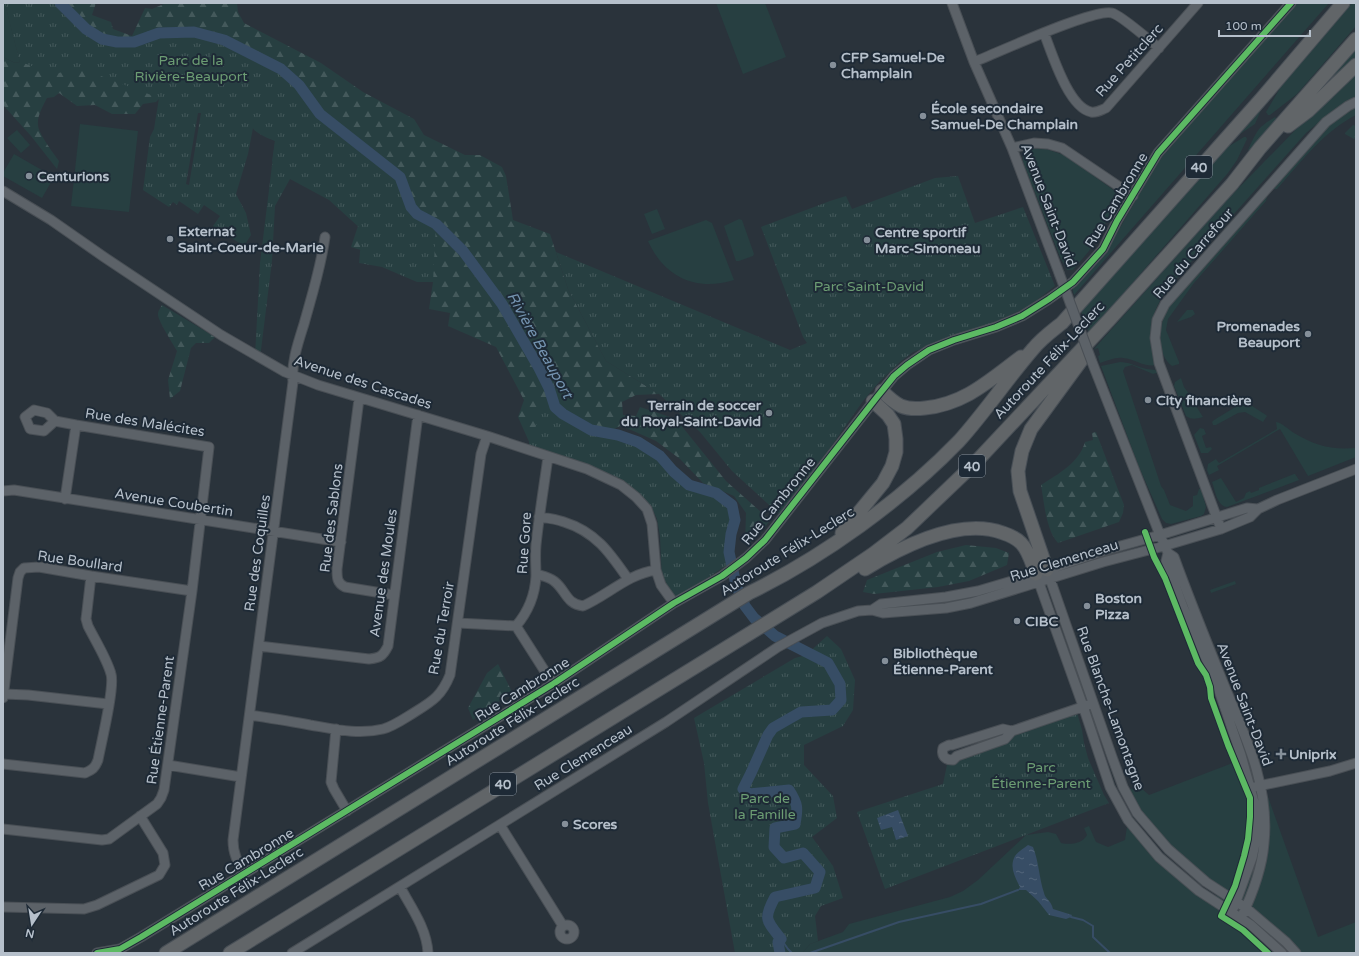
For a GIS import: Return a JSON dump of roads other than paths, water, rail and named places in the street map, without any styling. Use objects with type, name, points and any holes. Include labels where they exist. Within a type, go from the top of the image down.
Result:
[{"type":"highway","name":"Autoroute Félix-Leclerc","points":[[166,953],[749,593],[832,545],[867,520],[912,484],[958,442],[986,411],[1034,348],[1062,323],[1262,98],[1342,3]]},
{"type":"highway","name":"Autoroute Félix-Leclerc","points":[[230,953],[817,592],[873,554],[907,528],[975,463],[1109,320],[1232,184],[1260,148],[1356,39]]},
{"type":"highway","points":[[1260,148],[1308,111],[1356,65]]},
{"type":"highway","points":[[1043,576],[1020,491],[1018,471],[1022,451],[1031,429],[1106,328],[1109,320]]},
{"type":"highway","points":[[877,396],[902,407],[918,409],[948,404],[972,393],[1034,348]]},
{"type":"highway","points":[[832,545],[883,483],[892,466],[896,452],[894,424],[877,396]]},
{"type":"highway","points":[[817,592],[836,586],[875,563],[917,542],[938,534],[981,528],[994,530],[1005,534],[1021,544],[1043,576]]},
{"type":"street","name":"Avenue Saint-David","points":[[952,3],[974,62],[1012,148],[1092,362],[1166,550],[1166,561],[1183,607],[1215,679],[1241,755],[1256,809],[1256,839],[1252,858],[1231,912]]},
{"type":"street","name":"Rue Petitclerc","points":[[1044,33],[1070,95],[1085,109],[1091,112],[1098,112],[1106,108],[1198,3]]},
{"type":"street","name":"Rue Cambronne","points":[[97,953],[120,949],[141,937],[554,684],[674,603],[736,567],[765,540],[877,396],[894,376],[907,365],[929,350],[954,340],[996,327],[1022,316],[1050,299],[1073,282],[1103,249],[1117,221],[1158,153],[1291,3]]},
{"type":"street","points":[[974,62],[1095,14],[1113,13],[1121,17],[1159,48]]},
{"type":"street","name":"Rue du Carrefour","points":[[1221,528],[1159,362],[1155,338],[1157,320],[1165,304],[1326,122],[1356,102]]},
{"type":"street","points":[[1012,148],[1034,143],[1048,144],[1062,148],[1133,196]]},
{"type":"street","name":"Avenue des Cascades","points":[[3,191],[51,220],[221,335],[255,356],[293,375],[360,399],[487,436],[587,470],[621,485],[636,497],[647,509],[652,524],[656,570],[661,585],[674,603]]},
{"type":"street","name":"Rue des Coquilles","points":[[245,873],[235,856],[233,840],[274,532],[295,356],[322,258],[325,237]]},
{"type":"street","name":"Rue des Sablons","points":[[360,399],[337,575],[338,581],[340,585],[345,587],[394,595]]},
{"type":"street","name":"Avenue des Moules","points":[[259,646],[369,659],[378,658],[384,655],[388,646],[418,415]]},
{"type":"street","points":[[55,421],[76,425]]},
{"type":"street","name":"Rue des Malécites","points":[[65,499],[76,425],[209,447],[201,521]]},
{"type":"street","name":"Rue du Terroir","points":[[250,715],[356,732],[371,731],[384,728],[401,720],[433,701],[440,694],[446,686],[450,675],[481,454],[487,436]]},
{"type":"street","name":"Rue Gore","points":[[516,626],[530,606],[533,595],[536,574],[536,547],[539,517],[548,457]]},
{"type":"street","name":"Rue Clemenceau","points":[[292,953],[666,722],[778,647],[822,623],[845,615],[872,610],[881,604],[957,596],[1103,562],[1166,550],[1250,517],[1258,509],[1277,500],[1356,469]]},
{"type":"street","name":"Avenue Coubertin","points":[[3,491],[14,490],[201,521],[341,542]]},
{"type":"street","name":"Rue Clemenceau","points":[[1043,576],[1106,550],[1247,508],[1258,509]]},
{"type":"street","points":[[539,517],[564,521],[595,537],[607,550],[628,579]]},
{"type":"street","name":"Rue Étienne-Parent","points":[[3,829],[102,840],[109,839],[158,804],[164,790],[168,765],[201,521]]},
{"type":"street","name":"Avenue Saint-David","points":[[1166,550],[1174,557],[1191,603],[1252,752],[1260,786],[1264,809],[1264,843],[1261,861],[1246,908],[1241,918]]},
{"type":"street","name":"Rue Boullard","points":[[3,698],[18,578],[20,572],[24,568],[39,567],[192,591]]},
{"type":"street","points":[[536,574],[549,577],[555,581],[561,587],[570,602],[583,606],[628,579],[645,571],[656,570]]},
{"type":"street","points":[[3,764],[85,773],[92,770],[98,760],[112,685],[112,675],[86,619],[91,576]]},
{"type":"street","name":"Rue Blanche-Lamontagne","points":[[1043,576],[1093,703],[1123,786],[1137,813],[1168,849],[1206,882],[1246,908],[1286,942],[1296,953]]},
{"type":"street","name":"Rue Blanche-Lamontagne","points":[[1043,576],[1083,706],[1110,787],[1128,820],[1159,858],[1199,891],[1241,918],[1282,953]]},
{"type":"street","points":[[458,623],[516,626],[554,684]]},
{"type":"street","points":[[4,694],[28,695],[108,704]]},
{"type":"street","points":[[1012,731],[1005,740],[957,756],[953,760],[944,758],[942,752],[943,748],[949,745],[1003,729],[1012,731],[1093,703]]},
{"type":"street","points":[[336,729],[331,782],[347,811]]},
{"type":"street","points":[[1250,788],[1324,773],[1356,763]]},
{"type":"street","points":[[168,765],[242,777]]},
{"type":"street","points":[[3,907],[84,909],[97,905],[159,875],[165,865],[163,853],[140,816]]},
{"type":"street","points":[[500,825],[563,926]]},
{"type":"street","points":[[400,886],[426,937],[428,953]]},
{"type":"water","points":[[898,810],[908,836],[896,840],[892,827],[881,830],[877,818]]},
{"type":"water","points":[[1028,845],[1033,847],[1042,887],[1053,909],[1072,915],[1071,917],[1066,919],[1049,915],[1038,901],[1026,890],[1018,890],[1020,887],[1013,872],[1013,860],[1021,850]]},
{"type":"waterway","name":"Rivière Beauport","points":[[60,3],[86,29],[102,39],[117,42],[134,42],[159,33],[194,32],[224,40],[281,69],[299,85],[320,114],[400,177],[411,207],[417,214],[436,224],[463,251],[502,304],[539,368],[549,388],[555,407],[563,414],[591,430],[618,435],[638,442],[660,456],[673,471],[689,485],[716,493],[732,505],[735,520],[731,534],[729,552],[736,585],[745,606],[754,618],[775,636],[828,663],[840,684],[841,700],[832,710],[801,712],[773,728],[768,735],[743,789],[749,794],[789,790],[796,806],[797,814],[795,824],[775,828],[774,847],[784,858],[803,853],[820,872],[815,888],[775,897],[771,904],[768,919],[772,928],[781,939],[778,942],[780,953]]},
{"type":"waterway","points":[[810,953],[899,922],[981,904],[1018,890]]},
{"type":"waterway","points":[[1071,917],[1083,920],[1093,926],[1093,937],[1110,953]]},
{"type":"waterway","points":[[781,939],[792,953]]},
{"type":"place","name":"CFP Samuel-De Champlain","points":[[833,65]]},
{"type":"place","name":"École secondaire Samuel-De Champlain","points":[[923,116]]},
{"type":"place","name":"Centurions","points":[[29,176]]},
{"type":"place","name":"Externat Saint-Coeur-de-Marie","points":[[170,239]]},
{"type":"place","name":"Centre sportif Marc-Simoneau","points":[[867,240]]},
{"type":"place","name":"Promenades Beauport","points":[[1308,334]]},
{"type":"place","name":"City financière","points":[[1148,400]]},
{"type":"place","name":"Terrain de soccer du Royal-Saint-David","points":[[769,413]]},
{"type":"place","name":"Boston Pizza","points":[[1087,606]]},
{"type":"place","name":"CIBC","points":[[1017,621]]},
{"type":"place","name":"Bibliothèque Étienne-Parent","points":[[885,661]]},
{"type":"place","name":"Uniprix","points":[[1281,754]]},
{"type":"place","name":"Scores","points":[[565,824]]},
{"type":"park label","name":"Parc de la Rivière-Beauport","points":[[191,68]]},
{"type":"park label","name":"Parc Saint-David","points":[[869,286]]},
{"type":"park label","name":"Parc Étienne-Parent","points":[[1041,776]]},
{"type":"park label","name":"Parc de la Famille","points":[[765,806]]}]
